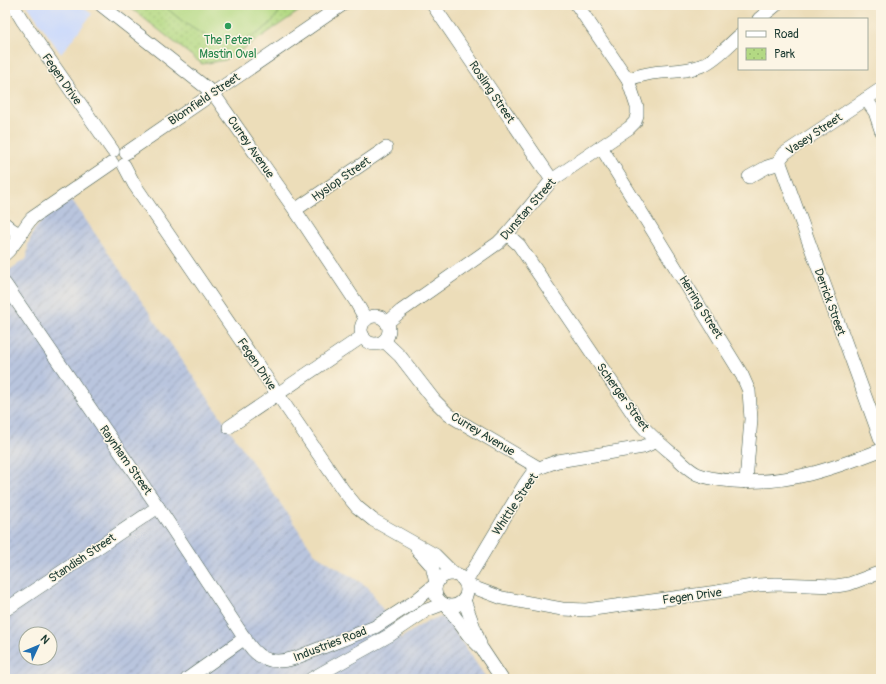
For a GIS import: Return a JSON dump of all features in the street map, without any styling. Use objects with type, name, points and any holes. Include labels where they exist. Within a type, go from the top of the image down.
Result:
[{"type":"street","name":"Fegen Drive","points":[[13,5],[119,158],[134,184],[278,395],[357,507],[373,520],[434,555],[454,574]]},
{"type":"street","name":"Currey Avenue","points":[[101,5],[213,94],[295,210],[356,302],[366,320]]},
{"type":"street","name":"Blomfield Street","points":[[5,254],[13,247],[32,218],[342,5]]},
{"type":"street","name":"Rosling Street","points":[[433,5],[552,180]]},
{"type":"street","name":"Dunstan Street","points":[[387,323],[401,311],[487,252],[507,234],[552,180],[635,122],[637,108],[628,80],[577,5]]},
{"type":"street","points":[[760,18],[776,5]]},
{"type":"street","points":[[628,80],[646,74],[692,68],[703,65],[738,37]]},
{"type":"street","name":"Vasey Street","points":[[749,177],[767,167],[780,163],[780,159],[785,153],[881,88]]},
{"type":"street","points":[[866,98],[875,112],[881,130]]},
{"type":"street","name":"Herring Street","points":[[601,147],[742,375],[748,391],[751,419],[746,482]]},
{"type":"street","name":"Hyslop Street","points":[[295,210],[386,148]]},
{"type":"street","name":"Derrick Street","points":[[780,163],[881,440]]},
{"type":"street","points":[[5,224],[21,235]]},
{"type":"street","name":"Scherger Street","points":[[507,234],[518,245],[638,421],[656,440],[696,473],[714,479],[746,482],[774,481],[807,476],[829,470],[881,450]]},
{"type":"street","name":"Raynham Street","points":[[5,284],[158,506],[245,638]]},
{"type":"street","points":[[371,317],[379,317],[387,323],[388,333],[384,341],[373,344],[366,340],[363,336],[362,329],[366,320],[371,317]]},
{"type":"street","points":[[229,428],[363,336]]},
{"type":"street","name":"Currey Avenue","points":[[384,341],[400,356],[434,400],[449,415],[539,468]]},
{"type":"street","name":"Whittle Street","points":[[466,583],[524,485],[531,475],[539,468],[558,461],[643,447],[656,440]]},
{"type":"street","name":"Standish Street","points":[[5,610],[158,506]]},
{"type":"street","name":"Fegen Drive","points":[[411,542],[432,566],[436,583]]},
{"type":"street","points":[[475,566],[478,576],[482,582],[505,599]]},
{"type":"street","name":"Fegen Drive","points":[[466,583],[505,599],[562,610],[586,610],[758,585],[776,584],[836,586],[849,584],[881,572]]},
{"type":"street","points":[[445,605],[456,606],[464,600],[468,591],[466,583],[462,577],[454,574],[443,575],[436,583],[436,596],[445,605],[469,636],[482,649],[502,679]]},
{"type":"street","name":"Industries Road","points":[[245,638],[253,650],[259,655],[270,660],[284,661],[295,658],[375,627],[414,602],[436,583]]},
{"type":"street","name":"Fegen Drive","points":[[464,600],[505,599]]},
{"type":"street","points":[[464,600],[482,649]]},
{"type":"street","name":"Industries Road","points":[[311,679],[381,640],[427,610],[445,605]]},
{"type":"street","points":[[195,677],[245,638]]},
{"type":"shaded area","points":[[27,5],[80,5],[92,14],[61,54]]},
{"type":"shaded area","points":[[72,200],[315,554],[368,587],[401,638],[427,621],[441,617],[446,619],[487,679],[5,679],[5,273],[27,258],[28,245],[34,230],[43,220]]},
{"type":"green space","points":[[127,5],[308,5],[225,60],[202,64]]},
{"type":"green space","name":"The Peter Mastin Oval","points":[[163,5],[282,5],[275,18],[260,32],[245,40],[222,40],[213,38],[195,30]]},
{"type":"place","name":"The Peter Mastin Oval","points":[[228,26]]}]
